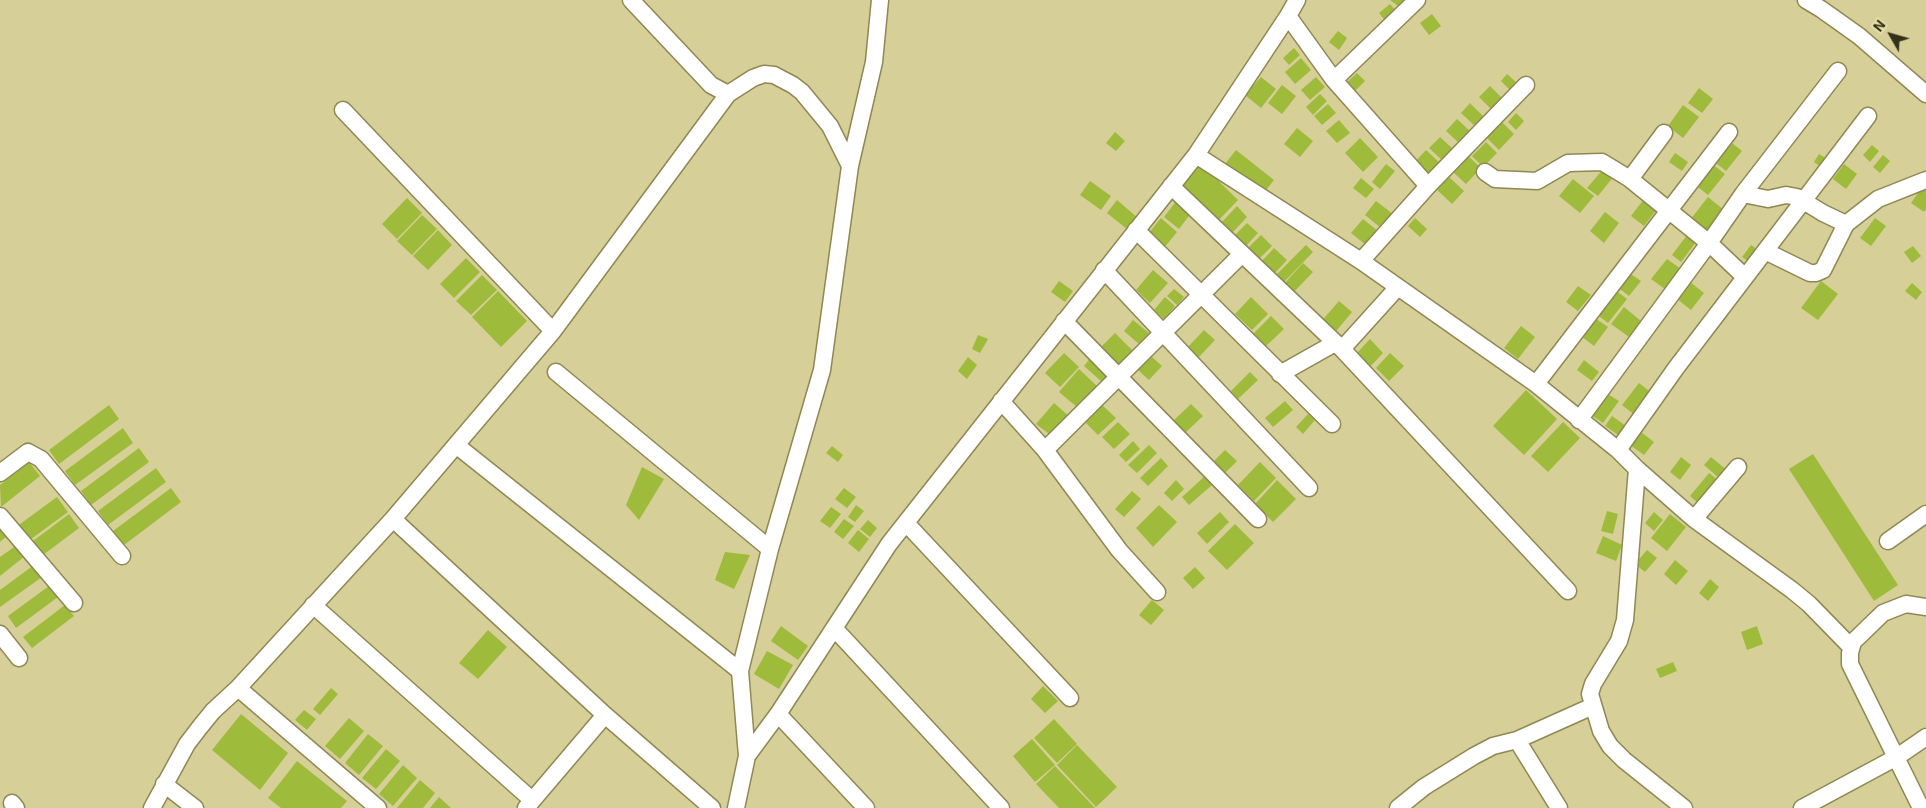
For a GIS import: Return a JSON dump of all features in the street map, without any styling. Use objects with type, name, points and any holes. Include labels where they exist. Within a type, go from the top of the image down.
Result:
[{"type":"street","points":[[631,0],[712,85],[728,94]]},
{"type":"street","points":[[736,808],[747,756],[740,671],[770,549],[822,370],[850,166],[874,62],[880,0]]},
{"type":"street","points":[[747,756],[778,714],[889,544],[1196,155],[1297,0]]},
{"type":"street","points":[[1334,80],[1417,0]]},
{"type":"street","points":[[1806,0],[1859,36],[1926,94]]},
{"type":"street","points":[[1288,16],[1334,80],[1428,186]]},
{"type":"street","points":[[1579,420],[1709,243],[1742,194],[1838,71]]},
{"type":"street","points":[[152,808],[187,744],[200,727],[393,519],[553,331],[728,94],[753,78],[764,74],[774,75],[792,85],[802,92],[830,126],[850,166]]},
{"type":"street","points":[[1361,262],[1428,186],[1526,84]]},
{"type":"street","points":[[343,110],[553,331]]},
{"type":"street","points":[[1618,450],[1676,368],[1868,116]]},
{"type":"street","points":[[1536,384],[1729,132]]},
{"type":"street","points":[[1630,179],[1664,133]]},
{"type":"street","points":[[1196,155],[1361,262],[1536,384],[1618,450],[1694,519],[1809,604],[1851,647]]},
{"type":"street","points":[[1485,172],[1495,179],[1537,181],[1568,164],[1602,162],[1630,179],[1669,210],[1746,277]]},
{"type":"street","points":[[1765,251],[1810,273],[1823,270],[1846,224],[1878,199],[1926,180]]},
{"type":"street","points":[[1171,186],[1339,346],[1568,591]]},
{"type":"street","points":[[1742,194],[1768,199],[1786,195],[1804,200],[1823,213],[1846,224]]},
{"type":"street","points":[[1136,230],[1332,424]]},
{"type":"street","points":[[1045,450],[1242,254]]},
{"type":"street","points":[[1104,270],[1309,488]]},
{"type":"street","points":[[1280,374],[1339,346],[1398,288]]},
{"type":"street","points":[[1064,321],[1258,519]]},
{"type":"street","points":[[556,372],[770,549]]},
{"type":"street","points":[[1001,402],[1045,450],[1119,550],[1157,592]]},
{"type":"street","points":[[456,445],[740,671]]},
{"type":"street","points":[[0,473],[28,452],[41,459],[122,556]]},
{"type":"street","points":[[1694,519],[1738,467]]},
{"type":"street","points":[[1637,469],[1625,620],[1619,641],[1593,684],[1590,694],[1601,731],[1610,746],[1624,760],[1684,808]]},
{"type":"street","points":[[1888,541],[1926,514]]},
{"type":"street","points":[[0,516],[74,603]]},
{"type":"street","points":[[393,519],[605,716],[712,808]]},
{"type":"street","points":[[906,523],[1070,698]]},
{"type":"street","points":[[1921,808],[1850,664],[1851,647],[1854,642],[1883,613],[1906,604],[1926,607]]},
{"type":"street","points":[[313,605],[529,804],[605,716]]},
{"type":"street","points":[[834,628],[1001,808]]},
{"type":"street","points":[[0,634],[19,658]]},
{"type":"street","points":[[238,688],[378,808]]},
{"type":"street","points":[[1398,808],[1424,787],[1493,746],[1517,740],[1593,706]]},
{"type":"street","points":[[778,714],[866,808]]},
{"type":"street","points":[[1802,808],[1896,757],[1926,737]]},
{"type":"street","points":[[1517,740],[1559,808]]},
{"type":"street","points":[[164,784],[195,808]]},
{"type":"building","points":[[1390,0],[1407,0],[1401,8]]},
{"type":"building","points":[[1390,4],[1398,13],[1387,23],[1379,13]]},
{"type":"building","points":[[1432,14],[1441,26],[1429,35],[1420,23]]},
{"type":"building","points":[[1338,31],[1347,38],[1339,50],[1329,42]]},
{"type":"building","points":[[1294,48],[1300,55],[1289,65],[1283,58]]},
{"type":"building","points":[[1301,58],[1311,70],[1295,84],[1285,72]]},
{"type":"building","points":[[1357,73],[1365,81],[1353,93],[1345,84]]},
{"type":"building","points":[[1507,74],[1517,83],[1510,90],[1501,81]]},
{"type":"building","points":[[1261,77],[1276,89],[1261,108],[1245,95]]},
{"type":"building","points":[[1316,77],[1325,87],[1310,100],[1301,90]]},
{"type":"building","points":[[1282,85],[1296,96],[1282,114],[1268,103]]},
{"type":"building","points":[[1490,86],[1503,99],[1492,110],[1479,97]]},
{"type":"building","points":[[1699,88],[1713,99],[1702,113],[1688,103]]},
{"type":"building","points":[[1320,94],[1327,101],[1313,115],[1306,107]]},
{"type":"building","points":[[1470,103],[1484,117],[1475,126],[1461,113]]},
{"type":"building","points":[[1328,104],[1336,113],[1322,125],[1314,116]]},
{"type":"building","points":[[1683,105],[1699,117],[1683,138],[1668,126]]},
{"type":"building","points":[[1516,113],[1524,121],[1516,130],[1508,122]]},
{"type":"building","points":[[1457,119],[1471,132],[1460,144],[1446,131]]},
{"type":"building","points":[[1339,120],[1350,133],[1337,143],[1326,131]]},
{"type":"building","points":[[1501,121],[1514,134],[1499,150],[1486,137]]},
{"type":"building","points":[[1297,128],[1313,141],[1300,157],[1284,144]]},
{"type":"building","points":[[1115,132],[1125,141],[1116,151],[1106,143]]},
{"type":"building","points":[[1440,137],[1454,150],[1443,161],[1429,148]]},
{"type":"building","points":[[1360,138],[1378,157],[1363,172],[1345,153]]},
{"type":"building","points":[[1486,142],[1497,153],[1483,167],[1472,156]]},
{"type":"building","points":[[1732,143],[1742,151],[1726,171],[1716,163]]},
{"type":"building","points":[[1872,145],[1879,151],[1870,162],[1863,155]]},
{"type":"building","points":[[1236,150],[1274,180],[1263,194],[1225,164]]},
{"type":"building","points":[[1426,150],[1441,164],[1427,179],[1412,165]]},
{"type":"building","points":[[1675,153],[1688,162],[1682,171],[1669,162]]},
{"type":"building","points":[[1819,154],[1827,159],[1821,167],[1814,162]]},
{"type":"building","points":[[1467,155],[1481,168],[1466,184],[1452,171]]},
{"type":"building","points":[[1883,155],[1890,161],[1880,173],[1873,167]]},
{"type":"building","points":[[1711,163],[1725,174],[1708,195],[1694,184]]},
{"type":"building","points":[[1201,164],[1238,200],[1218,221],[1180,185]]},
{"type":"building","points":[[1386,164],[1395,171],[1380,189],[1372,182]]},
{"type":"building","points":[[1844,164],[1857,174],[1846,189],[1833,179]]},
{"type":"building","points":[[1604,168],[1614,176],[1598,196],[1587,188]]},
{"type":"building","points":[[1447,175],[1464,191],[1452,204],[1435,188]]},
{"type":"building","points":[[1361,178],[1374,189],[1366,198],[1353,188]]},
{"type":"building","points":[[1573,179],[1594,196],[1580,213],[1559,196]]},
{"type":"building","points":[[1090,181],[1111,196],[1101,210],[1080,195]]},
{"type":"building","points":[[1923,186],[1926,188],[1926,209],[1924,212],[1911,203]]},
{"type":"building","points":[[1708,197],[1724,210],[1707,233],[1690,220]]},
{"type":"building","points":[[407,198],[422,213],[397,239],[382,224]]},
{"type":"building","points":[[1644,199],[1657,209],[1644,226],[1631,216]]},
{"type":"building","points":[[1117,200],[1138,218],[1128,230],[1107,213]]},
{"type":"building","points":[[1177,200],[1192,212],[1179,229],[1164,217]]},
{"type":"building","points":[[1376,201],[1393,214],[1381,228],[1365,215]]},
{"type":"building","points":[[1237,206],[1247,217],[1232,233],[1221,223]]},
{"type":"building","points":[[1605,212],[1619,223],[1604,243],[1590,231]]},
{"type":"building","points":[[422,215],[437,229],[412,255],[397,241]]},
{"type":"building","points":[[1161,218],[1177,232],[1164,248],[1148,234]]},
{"type":"building","points":[[1415,218],[1427,229],[1420,237],[1408,226]]},
{"type":"building","points":[[1875,218],[1886,226],[1871,246],[1860,238]]},
{"type":"building","points":[[1363,219],[1378,231],[1366,245],[1351,233]]},
{"type":"building","points":[[1247,223],[1258,233],[1246,246],[1235,235]]},
{"type":"building","points":[[438,230],[452,245],[428,270],[413,256]]},
{"type":"building","points":[[1261,235],[1272,246],[1258,260],[1247,249]]},
{"type":"building","points":[[1687,235],[1696,242],[1681,262],[1672,255]]},
{"type":"building","points":[[1306,245],[1313,252],[1284,282],[1276,275]]},
{"type":"building","points":[[1751,245],[1760,251],[1751,263],[1742,257]]},
{"type":"building","points":[[1913,246],[1921,256],[1912,263],[1904,252]]},
{"type":"building","points":[[1274,248],[1287,260],[1274,274],[1262,261]]},
{"type":"building","points":[[466,258],[480,272],[454,298],[440,284]]},
{"type":"building","points":[[1667,259],[1681,269],[1665,289],[1651,279]]},
{"type":"building","points":[[1303,263],[1313,272],[1292,294],[1283,285]]},
{"type":"building","points":[[1153,270],[1168,283],[1150,303],[1136,290]]},
{"type":"building","points":[[1628,272],[1641,281],[1629,296],[1617,287]]},
{"type":"building","points":[[482,275],[497,290],[471,315],[456,301]]},
{"type":"building","points":[[1059,281],[1073,291],[1065,302],[1051,292]]},
{"type":"building","points":[[1821,281],[1838,294],[1818,320],[1801,308]]},
{"type":"building","points":[[1690,282],[1704,293],[1691,310],[1677,299]]},
{"type":"building","points":[[1912,283],[1922,292],[1916,300],[1905,291]]},
{"type":"building","points":[[1578,286],[1591,295],[1578,311],[1566,302]]},
{"type":"building","points":[[1174,289],[1184,297],[1177,305],[1167,296]]},
{"type":"building","points":[[1614,289],[1627,299],[1608,323],[1595,313]]},
{"type":"building","points":[[498,291],[527,321],[501,347],[472,317]]},
{"type":"building","points":[[1165,297],[1175,306],[1164,319],[1154,310]]},
{"type":"building","points":[[1251,297],[1268,314],[1252,330],[1235,314]]},
{"type":"building","points":[[1339,301],[1352,312],[1333,335],[1320,323]]},
{"type":"building","points":[[1624,307],[1641,321],[1629,337],[1611,324]]},
{"type":"building","points":[[1271,316],[1284,329],[1265,347],[1253,334]]},
{"type":"building","points":[[1595,318],[1608,327],[1594,346],[1581,336]]},
{"type":"building","points":[[1133,320],[1149,333],[1139,344],[1124,331]]},
{"type":"building","points":[[1521,326],[1535,337],[1518,359],[1504,348]]},
{"type":"building","points":[[1204,330],[1215,340],[1198,358],[1187,348]]},
{"type":"building","points":[[1115,333],[1134,352],[1117,369],[1098,350]]},
{"type":"building","points":[[978,335],[988,339],[980,353],[972,349]]},
{"type":"building","points":[[1370,339],[1383,353],[1369,368],[1355,355]]},
{"type":"building","points":[[1064,353],[1079,367],[1060,387],[1045,373]]},
{"type":"building","points":[[1390,353],[1404,366],[1389,381],[1376,368]]},
{"type":"building","points":[[1151,356],[1162,366],[1149,380],[1138,370]]},
{"type":"building","points":[[968,357],[977,365],[967,379],[958,371]]},
{"type":"building","points":[[1091,357],[1110,374],[1102,382],[1084,366]]},
{"type":"building","points":[[1584,360],[1599,372],[1592,381],[1577,370]]},
{"type":"building","points":[[1079,369],[1097,386],[1078,408],[1059,392]]},
{"type":"building","points":[[1250,372],[1258,380],[1238,399],[1231,391]]},
{"type":"building","points":[[1639,383],[1653,394],[1636,416],[1622,405]]},
{"type":"building","points":[[1526,390],[1557,419],[1524,455],[1493,426]]},
{"type":"building","points":[[1606,393],[1619,401],[1603,423],[1591,415]]},
{"type":"building","points":[[1285,401],[1293,410],[1273,427],[1265,418]]},
{"type":"building","points":[[1054,403],[1070,417],[1053,437],[1036,424]]},
{"type":"building","points":[[1101,404],[1116,418],[1098,435],[1084,421]]},
{"type":"building","points":[[1191,404],[1203,416],[1184,434],[1172,422]]},
{"type":"building","points":[[109,405],[119,419],[59,464],[49,450]]},
{"type":"building","points":[[1308,414],[1315,420],[1303,434],[1296,427]]},
{"type":"building","points":[[1612,416],[1626,426],[1620,436],[1605,426]]},
{"type":"building","points":[[1118,422],[1130,434],[1114,449],[1102,437]]},
{"type":"building","points":[[1563,422],[1580,438],[1548,472],[1531,456]]},
{"type":"building","points":[[123,428],[133,443],[75,485],[65,471]]},
{"type":"building","points":[[1641,432],[1654,442],[1644,455],[1630,445]]},
{"type":"building","points":[[1133,441],[1140,449],[1126,462],[1119,455]]},
{"type":"building","points":[[1149,445],[1157,453],[1137,473],[1128,465]]},
{"type":"building","points":[[832,446],[843,455],[838,462],[826,453]]},
{"type":"building","points":[[139,448],[149,462],[91,505],[81,491]]},
{"type":"building","points":[[1225,450],[1237,461],[1223,475],[1211,464]]},
{"type":"building","points":[[1813,454],[1898,585],[1874,601],[1789,469]]},
{"type":"building","points":[[1681,457],[1691,465],[1680,480],[1670,472]]},
{"type":"building","points":[[1711,457],[1728,471],[1720,479],[1704,465]]},
{"type":"building","points":[[1161,458],[1168,466],[1148,486],[1140,478]]},
{"type":"building","points":[[29,462],[40,476],[1,507],[0,485]]},
{"type":"building","points":[[1260,462],[1276,478],[1254,501],[1238,485]]},
{"type":"building","points":[[642,467],[664,479],[639,520],[626,505]]},
{"type":"building","points":[[156,468],[166,482],[108,525],[98,511]]},
{"type":"building","points":[[1709,473],[1718,480],[1699,504],[1690,496]]},
{"type":"building","points":[[1205,476],[1212,485],[1189,505],[1182,497]]},
{"type":"building","points":[[1176,480],[1184,489],[1172,501],[1164,493]]},
{"type":"building","points":[[1277,480],[1296,499],[1273,522],[1255,504]]},
{"type":"building","points":[[171,488],[181,502],[124,545],[113,531]]},
{"type":"building","points":[[844,488],[856,497],[847,508],[835,499]]},
{"type":"building","points":[[1132,491],[1141,499],[1124,517],[1115,509]]},
{"type":"building","points":[[57,497],[68,512],[27,542],[16,527]]},
{"type":"building","points":[[856,505],[864,511],[855,522],[848,517]]},
{"type":"building","points":[[1159,505],[1177,522],[1153,547],[1136,528]]},
{"type":"building","points":[[831,507],[841,514],[830,528],[820,521]]},
{"type":"building","points":[[1607,511],[1618,514],[1613,534],[1601,531]]},
{"type":"building","points":[[1220,512],[1229,522],[1207,544],[1197,533]]},
{"type":"building","points":[[1654,512],[1663,520],[1654,531],[1645,523]]},
{"type":"building","points":[[69,514],[79,528],[39,558],[29,544]]},
{"type":"building","points":[[1670,514],[1686,527],[1667,551],[1651,538]]},
{"type":"building","points":[[844,519],[854,526],[843,539],[834,532]]},
{"type":"building","points":[[868,520],[877,528],[870,537],[860,529]]},
{"type":"building","points":[[0,524],[8,535],[0,542]]},
{"type":"building","points":[[1235,524],[1254,543],[1227,570],[1208,551]]},
{"type":"building","points":[[858,530],[869,539],[859,552],[848,543]]},
{"type":"building","points":[[1603,536],[1622,545],[1616,561],[1596,553]]},
{"type":"building","points":[[17,545],[25,556],[0,576],[0,557]]},
{"type":"building","points":[[1647,550],[1657,558],[1645,572],[1635,564]]},
{"type":"building","points":[[725,552],[750,555],[734,589],[715,580]]},
{"type":"building","points":[[1675,560],[1688,571],[1676,585],[1664,574]]},
{"type":"building","points":[[34,565],[42,577],[0,607],[0,590]]},
{"type":"building","points":[[1195,567],[1205,578],[1193,589],[1183,578]]},
{"type":"building","points":[[1710,579],[1719,587],[1708,601],[1699,593]]},
{"type":"building","points":[[49,586],[58,597],[16,628],[8,616]]},
{"type":"building","points":[[1152,600],[1164,610],[1151,625],[1139,615]]},
{"type":"building","points":[[65,605],[74,616],[32,648],[23,637]]},
{"type":"building","points":[[781,626],[808,646],[798,660],[771,641]]},
{"type":"building","points":[[1757,626],[1763,644],[1747,650],[1741,632]]},
{"type":"building","points":[[488,630],[507,647],[478,679],[459,663]]},
{"type":"building","points":[[767,651],[793,665],[779,689],[754,674]]},
{"type":"building","points":[[1673,662],[1677,671],[1660,678],[1656,669]]},
{"type":"building","points":[[1043,686],[1058,701],[1045,713],[1031,699]]},
{"type":"building","points":[[331,688],[338,694],[320,715],[313,709]]},
{"type":"building","points":[[304,710],[316,719],[307,730],[295,720]]},
{"type":"building","points":[[241,714],[288,753],[260,790],[212,750]]},
{"type":"building","points":[[349,718],[364,731],[340,759],[325,746]]},
{"type":"building","points":[[1054,719],[1077,744],[1057,763],[1034,738]]},
{"type":"building","points":[[368,734],[383,746],[359,775],[345,763]]},
{"type":"building","points":[[1032,739],[1055,765],[1035,782],[1013,756]]},
{"type":"building","points":[[1077,745],[1117,787],[1096,807],[1057,765]]},
{"type":"building","points":[[386,749],[400,761],[376,789],[362,778]]},
{"type":"building","points":[[297,761],[347,801],[341,808],[281,808],[268,798]]},
{"type":"building","points":[[403,765],[417,778],[393,806],[379,794]]},
{"type":"building","points":[[1055,766],[1095,808],[1059,808],[1036,784]]},
{"type":"building","points":[[420,780],[435,793],[423,808],[397,808]]},
{"type":"building","points":[[439,797],[451,808],[430,808]]}]
